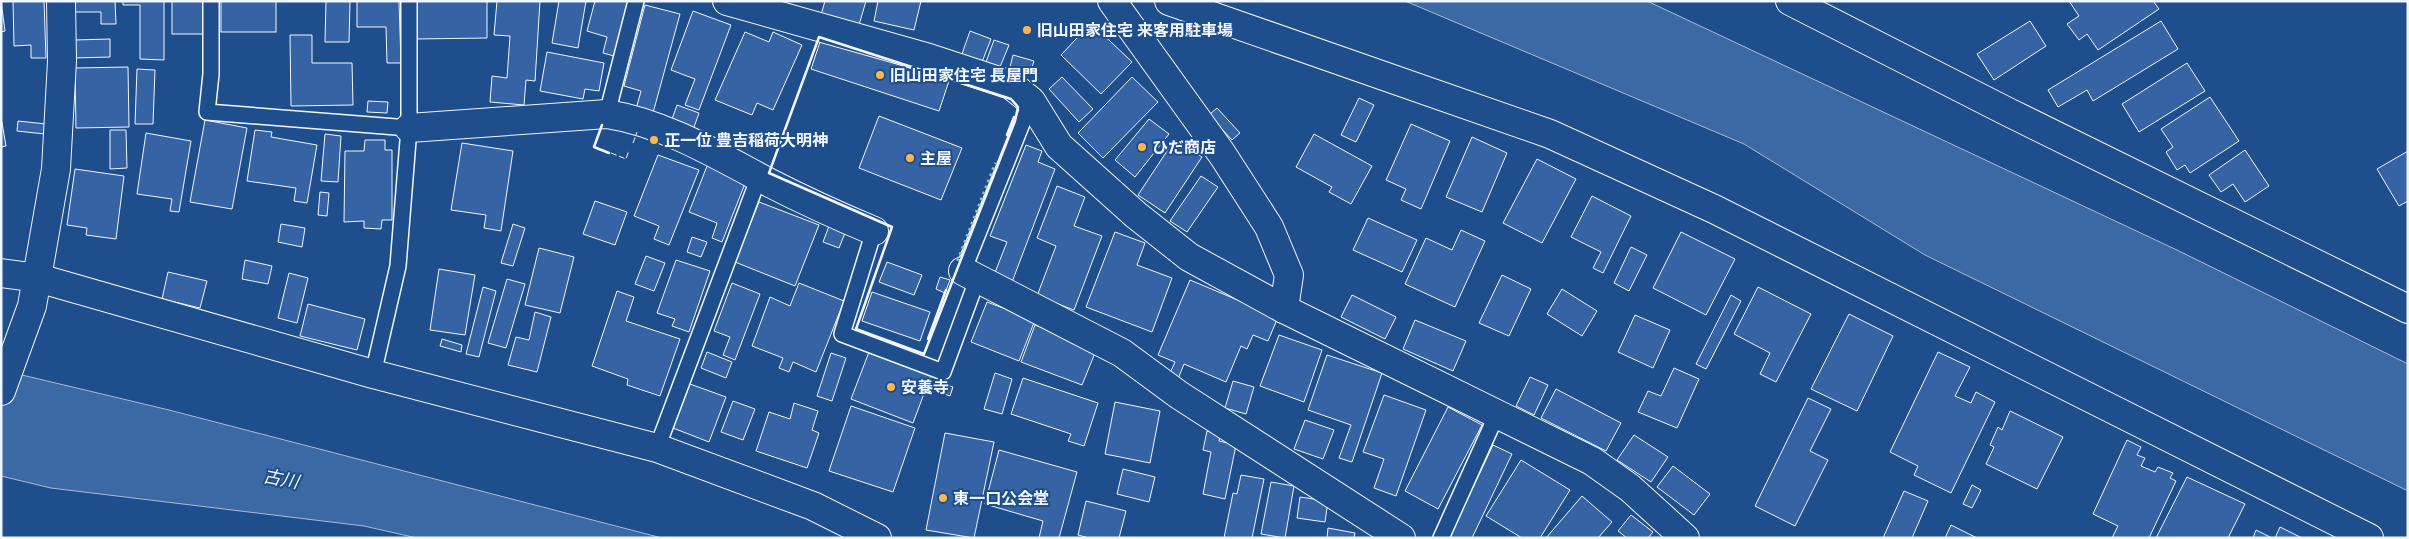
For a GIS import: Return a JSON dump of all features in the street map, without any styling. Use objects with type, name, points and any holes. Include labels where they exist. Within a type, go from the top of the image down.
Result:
[{"type":"street","points":[[1,391],[32,306],[56,169],[62,61],[60,1]]},
{"type":"street","points":[[728,1],[1011,85],[1031,100],[1059,146],[1136,215],[1189,257],[1284,309],[1592,461],[1630,488],[1685,538]]},
{"type":"street","points":[[1112,1],[1222,154],[1269,227],[1288,275],[1284,309]]},
{"type":"street","points":[[1170,1],[1550,134],[1714,209],[2369,538]]},
{"type":"street","points":[[1790,1],[2006,111],[2408,309]]},
{"type":"street","points":[[409,128],[607,114],[620,116],[691,142],[812,204],[874,232]]},
{"type":"street","points":[[1,273],[38,278],[373,374],[657,448],[813,506],[877,538]]},
{"type":"street","points":[[970,275],[1122,353],[1179,395],[1401,538]]},
{"type":"lane","points":[[211,1],[211,74],[207,112],[409,128]]},
{"type":"lane","points":[[373,374],[398,266],[409,128],[409,1]]},
{"type":"lane","points":[[607,114],[636,1]]},
{"type":"lane","points":[[874,232],[842,334],[943,372],[970,275],[1031,100]]},
{"type":"lane","points":[[657,448],[759,177]]},
{"type":"lane","points":[[1441,538],[1497,414]]},
{"type":"water","points":[[1405,1],[1647,1],[2179,251],[2408,364],[2408,491],[1925,255],[1744,144]]},
{"type":"water","name":"古川","points":[[1,370],[169,410],[662,538],[417,538],[364,526],[51,488],[1,476]]},
{"type":"building","points":[[1,1],[5,31],[1,32]]},
{"type":"building","points":[[13,1],[44,1],[46,58],[31,58],[31,45],[14,46]]},
{"type":"building","points":[[73,1],[115,1],[116,24],[101,24],[101,12],[73,12]]},
{"type":"building","points":[[123,1],[164,1],[164,60],[140,59],[140,5],[123,5]]},
{"type":"building","points":[[172,1],[204,1],[204,34],[172,34]]},
{"type":"building","points":[[221,1],[276,1],[276,32],[221,32]]},
{"type":"building","points":[[326,1],[350,1],[349,42],[325,42]]},
{"type":"building","points":[[357,1],[399,1],[401,63],[387,63],[386,27],[357,27]]},
{"type":"building","points":[[413,1],[487,1],[487,38],[414,39]]},
{"type":"building","points":[[497,1],[540,1],[535,81],[526,80],[524,105],[490,102],[492,76],[507,78],[510,36],[494,35]]},
{"type":"building","points":[[559,1],[586,1],[578,48],[552,43]]},
{"type":"building","points":[[595,1],[629,1],[614,56],[603,53],[607,37],[587,31]]},
{"type":"building","points":[[825,1],[866,1],[859,25],[821,15]]},
{"type":"building","points":[[878,1],[921,1],[914,30],[874,21]]},
{"type":"building","points":[[2069,1],[2153,1],[2159,9],[2098,50],[2087,34],[2079,40],[2067,24],[2079,16]]},
{"type":"building","points":[[645,5],[680,14],[653,113],[636,109],[641,91],[624,86]]},
{"type":"building","points":[[693,11],[731,25],[699,110],[685,105],[695,79],[671,70]]},
{"type":"building","points":[[2030,21],[2046,46],[1994,80],[1977,54]]},
{"type":"building","points":[[2161,21],[2178,49],[2093,101],[2087,90],[2058,107],[2048,90]]},
{"type":"building","points":[[1091,23],[1132,62],[1101,94],[1061,55]]},
{"type":"building","points":[[970,31],[991,39],[982,62],[962,54]]},
{"type":"building","points":[[745,32],[769,42],[773,32],[802,45],[773,110],[757,103],[752,115],[715,100]]},
{"type":"building","points":[[290,35],[312,35],[312,63],[352,63],[353,105],[291,106]]},
{"type":"building","points":[[110,39],[110,57],[74,58],[74,40]]},
{"type":"building","name":"旧山田家住宅 長屋門","points":[[821,39],[949,81],[939,111],[811,69]]},
{"type":"building","points":[[994,40],[1009,45],[1000,67],[986,62]]},
{"type":"building","points":[[547,52],[604,63],[599,91],[585,89],[583,99],[540,91]]},
{"type":"building","points":[[1013,55],[1034,61],[1030,73],[1010,67]]},
{"type":"building","points":[[2187,63],[2205,91],[2139,132],[2122,104]]},
{"type":"building","points":[[128,67],[129,127],[76,128],[75,68]]},
{"type":"building","points":[[137,69],[155,70],[153,124],[135,124]]},
{"type":"building","points":[[1062,77],[1093,109],[1079,122],[1049,89]]},
{"type":"building","points":[[1132,77],[1158,102],[1103,158],[1078,133]]},
{"type":"building","points":[[2210,97],[2239,141],[2190,173],[2185,165],[2177,170],[2166,152],[2173,147],[2161,129]]},
{"type":"building","points":[[1359,98],[1374,105],[1356,142],[1341,135]]},
{"type":"building","points":[[368,101],[388,102],[387,113],[367,112]]},
{"type":"building","points":[[677,105],[699,113],[693,130],[671,122]]},
{"type":"building","points":[[1217,108],[1240,133],[1232,140],[1209,115]]},
{"type":"building","name":"主屋","points":[[879,116],[962,148],[941,200],[859,168]]},
{"type":"building","points":[[1,117],[6,146],[1,147]]},
{"type":"building","name":"ひだ商店","points":[[1149,119],[1169,134],[1135,177],[1115,160]]},
{"type":"building","points":[[205,120],[247,128],[232,209],[190,202]]},
{"type":"building","points":[[18,121],[46,124],[45,134],[17,131]]},
{"type":"building","points":[[1411,124],[1450,141],[1421,209],[1401,200],[1406,189],[1386,180]]},
{"type":"building","points":[[110,130],[126,130],[127,168],[110,169]]},
{"type":"building","points":[[255,130],[272,132],[271,137],[317,145],[307,203],[294,201],[296,188],[247,181]]},
{"type":"building","points":[[146,133],[191,141],[179,212],[170,211],[172,199],[137,194]]},
{"type":"building","points":[[325,134],[341,136],[338,182],[321,181]]},
{"type":"building","points":[[1314,134],[1372,166],[1351,204],[1329,192],[1332,187],[1296,167]]},
{"type":"building","points":[[1472,137],[1507,153],[1482,212],[1446,197]]},
{"type":"building","points":[[1175,139],[1202,157],[1165,213],[1138,195]]},
{"type":"building","points":[[365,140],[385,140],[385,150],[392,150],[392,220],[382,220],[381,229],[364,228],[364,221],[344,222],[345,151],[364,151]]},
{"type":"building","points":[[462,143],[513,151],[501,231],[484,228],[486,215],[451,210]]},
{"type":"building","points":[[1026,145],[1042,151],[1038,162],[1055,169],[1012,282],[994,275],[1007,242],[990,236]]},
{"type":"building","points":[[2245,150],[2269,186],[2245,202],[2233,184],[2221,192],[2209,175]]},
{"type":"building","points":[[2408,151],[2408,201],[2399,206],[2377,169]]},
{"type":"building","points":[[658,155],[699,170],[669,245],[654,239],[659,226],[634,216]]},
{"type":"building","points":[[1537,159],[1576,179],[1542,243],[1503,223]]},
{"type":"building","points":[[707,166],[746,181],[722,242],[712,238],[717,223],[689,212]]},
{"type":"building","points":[[75,169],[124,176],[116,239],[86,235],[87,228],[67,225]]},
{"type":"building","points":[[1201,176],[1218,187],[1187,232],[1170,221]]},
{"type":"building","points":[[1057,186],[1085,197],[1074,226],[1102,236],[1074,310],[1037,296],[1056,246],[1037,238]]},
{"type":"building","points":[[320,192],[329,193],[327,216],[318,215]]},
{"type":"building","points":[[1592,196],[1631,216],[1603,273],[1593,268],[1601,252],[1571,237]]},
{"type":"building","points":[[595,201],[627,212],[615,245],[583,234]]},
{"type":"building","points":[[759,202],[819,225],[795,286],[735,262]]},
{"type":"building","points":[[1368,218],[1417,240],[1402,272],[1353,250]]},
{"type":"building","points":[[281,224],[305,228],[302,247],[278,242]]},
{"type":"building","points":[[513,224],[525,228],[513,266],[501,263]]},
{"type":"building","points":[[829,226],[845,233],[839,248],[823,242]]},
{"type":"building","points":[[1461,230],[1485,241],[1455,307],[1405,284],[1426,238],[1452,250]]},
{"type":"building","points":[[1115,232],[1145,243],[1137,265],[1172,278],[1152,332],[1086,307]]},
{"type":"building","points":[[1681,232],[1735,259],[1706,315],[1653,288]]},
{"type":"building","points":[[692,237],[707,242],[701,257],[687,252]]},
{"type":"building","points":[[1631,247],[1647,255],[1629,291],[1614,283]]},
{"type":"building","points":[[539,248],[574,257],[560,313],[525,305]]},
{"type":"building","points":[[646,256],[665,263],[654,291],[635,284]]},
{"type":"building","points":[[245,260],[272,266],[268,284],[242,279]]},
{"type":"building","points":[[676,260],[710,271],[689,332],[672,326],[675,319],[657,313]]},
{"type":"building","points":[[887,262],[922,275],[914,295],[879,282]]},
{"type":"building","points":[[439,269],[475,275],[465,335],[430,330]]},
{"type":"building","points":[[168,272],[207,281],[200,308],[162,299]]},
{"type":"building","points":[[289,273],[308,278],[297,323],[278,318]]},
{"type":"building","points":[[1502,275],[1531,289],[1509,336],[1479,323]]},
{"type":"building","points":[[940,277],[950,280],[945,293],[936,289]]},
{"type":"building","points":[[507,279],[525,284],[506,348],[488,343]]},
{"type":"building","points":[[1190,280],[1278,317],[1268,341],[1253,335],[1247,349],[1241,346],[1226,382],[1184,364],[1178,379],[1169,375],[1175,362],[1158,355]]},
{"type":"building","points":[[732,283],[760,294],[735,360],[723,355],[730,337],[714,331]]},
{"type":"building","points":[[799,283],[844,301],[816,372],[793,362],[789,372],[779,368],[783,358],[752,346],[770,297],[790,306]]},
{"type":"building","points":[[483,287],[496,291],[479,357],[466,354]]},
{"type":"building","points":[[1758,287],[1811,314],[1776,382],[1760,374],[1770,353],[1734,334]]},
{"type":"building","points":[[1562,289],[1597,311],[1582,336],[1547,314]]},
{"type":"building","points":[[617,291],[634,297],[626,321],[680,339],[660,396],[627,385],[628,379],[592,366]]},
{"type":"building","points":[[872,292],[930,312],[920,341],[862,321]]},
{"type":"building","points":[[1352,295],[1396,317],[1385,339],[1341,317]]},
{"type":"building","points":[[1731,295],[1741,301],[1706,369],[1696,364]]},
{"type":"building","points":[[987,302],[1035,320],[1019,361],[971,342]]},
{"type":"building","points":[[308,304],[365,319],[357,350],[300,336]]},
{"type":"building","points":[[535,312],[551,317],[537,372],[508,365],[516,337],[529,340]]},
{"type":"building","points":[[1849,314],[1893,336],[1857,411],[1811,389]]},
{"type":"building","points":[[1635,315],[1670,330],[1653,368],[1618,352]]},
{"type":"building","points":[[1415,320],[1466,341],[1453,371],[1403,349]]},
{"type":"building","points":[[1035,325],[1097,348],[1082,385],[1021,362]]},
{"type":"building","points":[[1279,335],[1322,350],[1304,402],[1260,386]]},
{"type":"building","points":[[442,339],[462,345],[461,352],[440,346]]},
{"type":"building","points":[[707,352],[732,362],[726,378],[701,368]]},
{"type":"building","name":"安養寺","points":[[869,352],[931,375],[913,423],[851,399]]},
{"type":"building","points":[[1938,352],[1970,367],[1955,396],[1971,403],[1976,392],[1995,402],[1951,493],[1914,475],[1918,466],[1890,452]]},
{"type":"building","points":[[831,353],[846,358],[832,401],[817,396]]},
{"type":"building","points":[[1327,355],[1382,373],[1352,462],[1339,458],[1351,425],[1308,410]]},
{"type":"building","points":[[1674,368],[1699,379],[1677,428],[1638,412],[1648,391],[1661,396]]},
{"type":"building","points":[[995,373],[1012,379],[1002,414],[984,409]]},
{"type":"building","points":[[1530,377],[1548,385],[1534,415],[1516,406]]},
{"type":"building","points":[[1023,378],[1098,403],[1084,446],[1068,441],[1071,434],[1011,414]]},
{"type":"building","points":[[937,381],[953,387],[950,396],[934,390]]},
{"type":"building","points":[[1233,381],[1254,387],[1246,414],[1225,408]]},
{"type":"building","points":[[690,384],[726,397],[709,442],[673,428]]},
{"type":"building","points":[[1556,389],[1621,423],[1606,451],[1541,418]]},
{"type":"building","points":[[1384,395],[1426,410],[1396,496],[1374,488],[1384,459],[1363,452]]},
{"type":"building","points":[[1808,398],[1831,409],[1810,451],[1828,460],[1795,526],[1755,506]]},
{"type":"building","points":[[733,401],[755,409],[743,440],[721,432]]},
{"type":"building","points":[[1115,402],[1160,411],[1150,463],[1105,454]]},
{"type":"building","points":[[794,403],[818,411],[812,430],[819,433],[807,468],[756,451],[769,412],[790,419]]},
{"type":"building","points":[[851,406],[915,428],[893,492],[829,471]]},
{"type":"building","points":[[1448,407],[1482,425],[1438,509],[1405,491]]},
{"type":"building","points":[[2010,411],[2063,437],[2037,489],[1986,464],[1994,447],[1990,445],[1998,427],[2002,430]]},
{"type":"building","points":[[1305,420],[1334,430],[1323,459],[1294,449]]},
{"type":"building","points":[[1207,431],[1220,434],[1219,441],[1236,445],[1225,499],[1203,494],[1211,452],[1203,450]]},
{"type":"building","points":[[945,433],[994,442],[974,538],[926,530]]},
{"type":"building","points":[[1634,435],[1668,457],[1651,482],[1617,460]]},
{"type":"building","points":[[2127,440],[2141,447],[2137,455],[2145,458],[2141,466],[2155,472],[2158,467],[2173,473],[2170,478],[2176,481],[2149,538],[2112,538],[2118,526],[2093,514]]},
{"type":"building","points":[[1493,445],[1512,454],[1472,538],[1449,538]]},
{"type":"building","points":[[999,450],[1077,472],[1059,538],[1039,538],[1043,521],[985,504]]},
{"type":"building","points":[[1521,460],[1570,490],[1540,538],[1522,538],[1486,516]]},
{"type":"building","points":[[1673,466],[1710,494],[1694,515],[1657,487]]},
{"type":"building","points":[[1123,469],[1155,477],[1149,502],[1117,494]]},
{"type":"building","points":[[1241,475],[1264,479],[1252,538],[1224,538],[1233,493],[1237,494]]},
{"type":"building","points":[[2187,477],[2245,504],[2228,538],[2156,538]]},
{"type":"building","points":[[1271,482],[1294,486],[1285,538],[1261,534]]},
{"type":"building","points":[[1972,485],[1981,490],[1972,508],[1963,504]]},
{"type":"building","points":[[1904,491],[1928,501],[1912,538],[1883,538]]},
{"type":"building","points":[[1582,496],[1612,522],[1598,538],[1546,538]]},
{"type":"building","points":[[1300,497],[1328,501],[1325,522],[1297,518]]},
{"type":"building","points":[[1086,501],[1126,511],[1119,538],[1089,538],[1078,535]]},
{"type":"building","points":[[1631,515],[1653,532],[1648,538],[1627,538],[1618,531]]},
{"type":"building","points":[[1951,525],[1977,538],[1945,538]]},
{"type":"building","points":[[2280,527],[2302,538],[2275,538]]},
{"type":"building","points":[[1328,528],[1355,533],[1354,538],[1327,538]]},
{"type":"building","points":[[2256,530],[2272,538],[2253,538]]},
{"type":"hedge","points":[[958,261],[996,163]]},
{"type":"fence","points":[[633,143],[637,132]]},
{"type":"fence","points":[[611,153],[626,159],[629,150]]},
{"type":"wall","points":[[819,37],[1011,99],[1018,107],[1015,121],[924,354],[856,329],[892,227],[769,173],[819,37]]},
{"type":"wall","points":[[1007,135],[1014,117]]},
{"type":"wall","points":[[602,125],[594,147],[609,153]]},
{"type":"wall","points":[[928,339],[946,290]]},
{"type":"place","name":"旧山田家住宅 来客用駐車場","points":[[1027,30]]},
{"type":"place","name":"旧山田家住宅 長屋門","points":[[880,75]]},
{"type":"place","name":"正一位 豊吉稲荷大明神","points":[[654,140]]},
{"type":"place","name":"ひだ商店","points":[[1142,147]]},
{"type":"place","name":"主屋","points":[[910,158]]},
{"type":"place","name":"安養寺","points":[[891,387]]},
{"type":"place","name":"東一口公会堂","points":[[943,498]]}]
